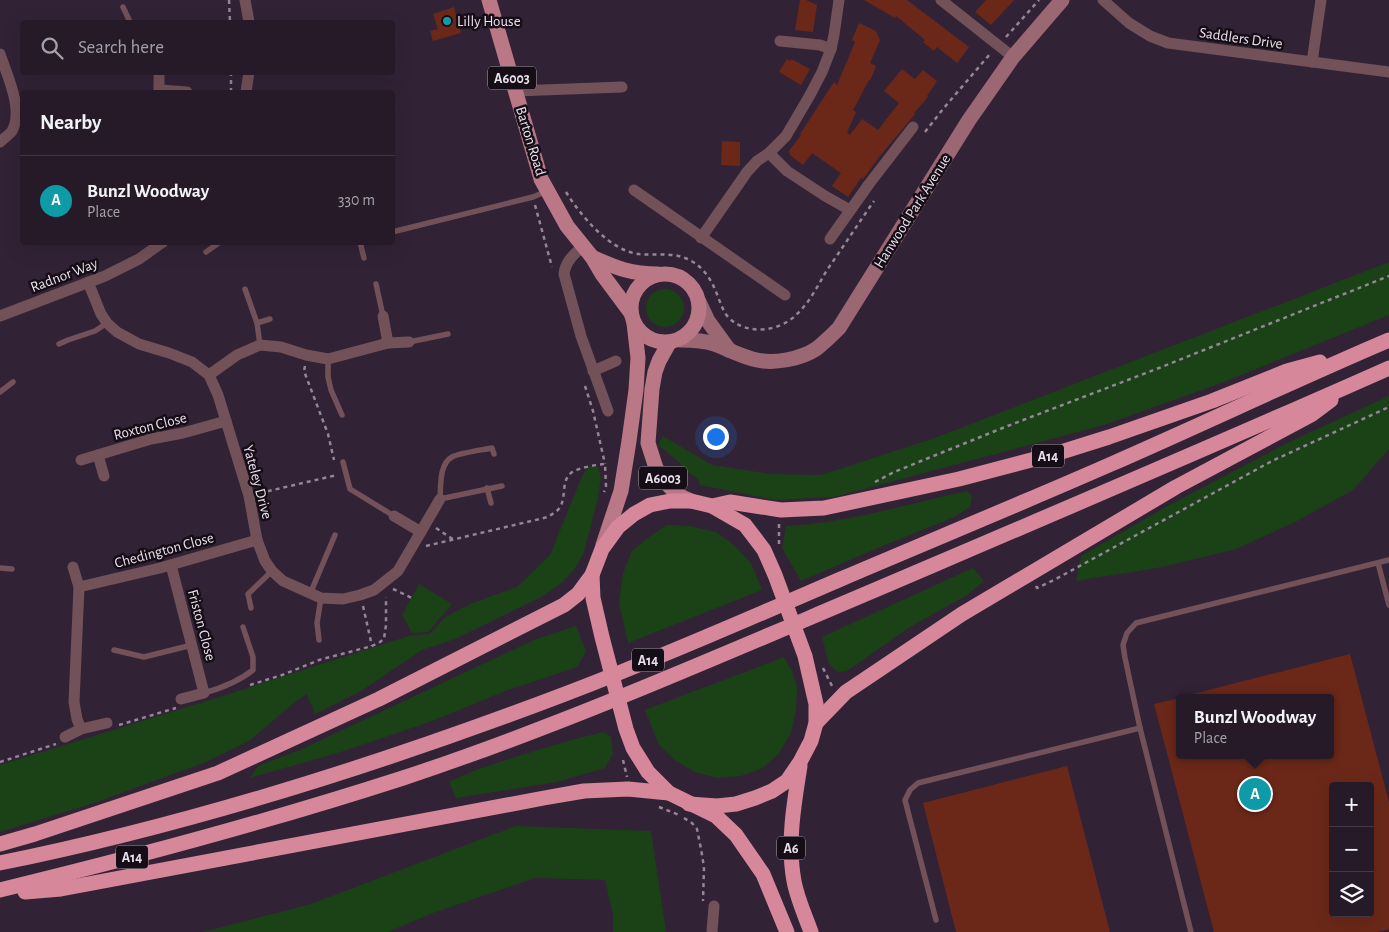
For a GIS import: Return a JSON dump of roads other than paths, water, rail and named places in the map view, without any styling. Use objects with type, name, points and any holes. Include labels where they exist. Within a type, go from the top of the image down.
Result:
[{"type":"highway","name":"A14","points":[[0,863],[174,823],[261,799],[379,762],[568,693],[714,634],[1110,465],[1389,340]]},
{"type":"highway","name":"A14","points":[[712,506],[730,502],[781,510],[824,508],[959,479],[1058,453],[1109,437],[1212,401],[1287,371],[1373,347]]},
{"type":"highway","name":"A14","points":[[0,892],[286,815],[407,776],[546,726],[711,660],[1389,368]]},
{"type":"highway","name":"A14","points":[[816,723],[846,692],[962,614],[1176,487],[1311,415],[1350,385]]},
{"type":"highway","points":[[0,844],[218,773],[380,699],[564,605],[578,594],[592,575],[602,549],[618,527],[634,514],[650,505],[670,501],[691,501],[712,506],[745,525],[764,550],[775,575],[804,656],[816,704],[816,723],[811,740],[800,762],[787,781],[755,798],[736,804],[717,806],[689,804],[669,792],[648,772],[633,748],[626,729],[593,598],[592,575]]},
{"type":"highway","name":"A6","points":[[800,762],[790,844],[794,882],[811,932]]},
{"type":"highway","points":[[0,892],[60,889],[584,791],[628,789],[669,792]]},
{"type":"highway","name":"A6","points":[[689,804],[716,816],[736,835],[763,874],[787,932]]},
{"type":"main road","name":"Barton Road","points":[[489,0],[534,156],[547,191],[567,226],[588,251],[632,318]]},
{"type":"main road","name":"Barton Road","points":[[588,251],[627,271],[640,274],[665,274]]},
{"type":"main road","points":[[665,274],[676,276],[687,282],[695,291],[699,302],[699,314],[689,334],[675,341],[658,342],[640,332],[632,318],[631,302],[635,292],[643,282],[653,276],[665,274]]},
{"type":"main road","name":"A6003","points":[[602,549],[621,491],[636,390],[638,358],[632,318]]},
{"type":"main road","name":"A6003","points":[[675,341],[659,361],[655,372],[648,443],[656,468],[667,484],[678,495],[691,501]]},
{"type":"street","points":[[245,0],[249,20]]},
{"type":"street","points":[[702,238],[747,172],[786,136],[810,95],[822,72],[830,49],[839,0]]},
{"type":"street","points":[[942,0],[1013,57]]},
{"type":"street","name":"Hanwood Park Avenue","points":[[675,341],[698,341],[713,344],[756,360],[769,362],[797,357],[815,349],[839,328],[969,120],[1013,57],[1062,0]]},
{"type":"street","name":"Saddlers Drive","points":[[1103,0],[1129,23],[1150,36],[1168,43],[1389,72]]},
{"type":"street","points":[[1312,62],[1321,0]]},
{"type":"street","points":[[780,42],[820,45],[830,49]]},
{"type":"street","points":[[0,54],[15,100],[16,116],[12,132],[0,142]]},
{"type":"street","points":[[159,75],[159,90]]},
{"type":"street","points":[[246,90],[249,75]]},
{"type":"street","points":[[516,91],[622,87]]},
{"type":"street","points":[[830,239],[913,127]]},
{"type":"street","points":[[768,153],[787,171],[850,210]]},
{"type":"street","points":[[634,190],[785,295]]},
{"type":"street","name":"Radnor Way","points":[[0,316],[106,276],[139,259],[159,245]]},
{"type":"street","points":[[588,251],[568,260],[564,274],[581,336],[608,411]]},
{"type":"street","points":[[88,282],[101,314],[117,332],[139,344],[192,362],[209,375],[237,355],[260,345],[281,347],[306,355],[328,359],[388,343],[409,342]]},
{"type":"street","points":[[699,302],[708,321],[730,351]]},
{"type":"street","points":[[383,316],[388,343]]},
{"type":"street","points":[[593,370],[616,361]]},
{"type":"street","name":"Yateley Drive","points":[[209,375],[218,395],[249,496],[257,540],[265,561],[272,572],[283,581],[316,596],[343,599],[374,590],[398,571],[440,499]]},
{"type":"street","name":"Roxton Close","points":[[81,460],[151,439],[226,421]]},
{"type":"street","points":[[98,455],[104,476]]},
{"type":"street","points":[[394,516],[421,532]]},
{"type":"street","name":"Chedington Close","points":[[79,587],[171,565],[257,540]]},
{"type":"street","name":"Friston Close","points":[[171,565],[204,693]]},
{"type":"street","points":[[73,568],[79,587],[74,702],[81,729]]},
{"type":"street","points":[[180,699],[204,693]]},
{"type":"street","points":[[65,737],[81,729],[107,723]]},
{"type":"street","points":[[708,905],[712,932]]},
{"type":"lane","points":[[123,7],[129,20]]},
{"type":"lane","points":[[395,231],[533,198],[547,191]]},
{"type":"lane","points":[[206,252],[216,245]]},
{"type":"lane","points":[[361,245],[364,258]]},
{"type":"lane","points":[[376,284],[383,316]]},
{"type":"lane","points":[[244,289],[257,323],[260,345]]},
{"type":"lane","points":[[257,323],[270,319]]},
{"type":"lane","points":[[59,344],[95,331],[107,322]]},
{"type":"lane","points":[[409,342],[448,334]]},
{"type":"lane","points":[[328,359],[330,390],[342,415]]},
{"type":"lane","points":[[0,392],[13,382]]},
{"type":"lane","points":[[494,454],[492,448],[452,457],[442,472],[440,499],[502,486]]},
{"type":"lane","points":[[343,462],[350,489],[394,516]]},
{"type":"lane","points":[[487,488],[491,503]]},
{"type":"lane","points":[[320,640],[316,596],[335,535]]},
{"type":"lane","points":[[1191,932],[1140,728],[1125,658],[1123,645],[1127,632],[1136,623],[1389,560]]},
{"type":"lane","points":[[1378,564],[1389,605]]},
{"type":"lane","points":[[0,568],[12,569]]},
{"type":"lane","points":[[251,608],[248,594],[272,572]]},
{"type":"lane","points":[[204,693],[242,679],[254,670],[253,657],[243,627]]},
{"type":"lane","points":[[114,650],[144,657],[192,645]]},
{"type":"lane","points":[[936,920],[906,800],[910,790],[918,783],[1140,728]]},
{"type":"place","name":"Lilly House","points":[[447,21]]},
{"type":"place","name":"Bunzl Woodway","points":[[1255,794]]}]
